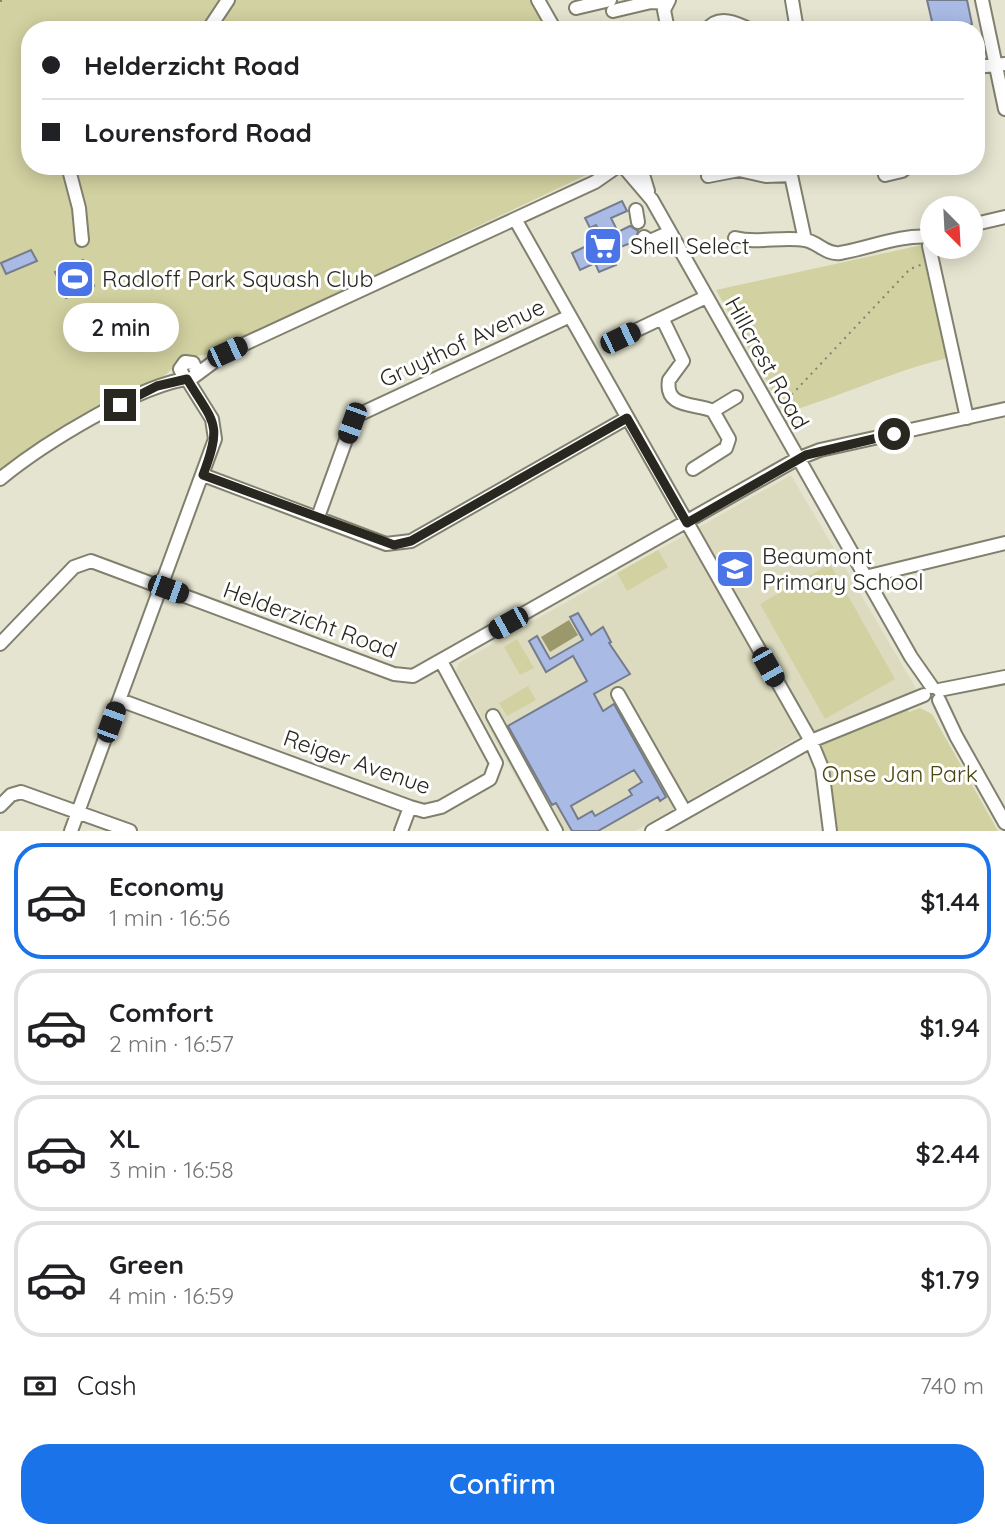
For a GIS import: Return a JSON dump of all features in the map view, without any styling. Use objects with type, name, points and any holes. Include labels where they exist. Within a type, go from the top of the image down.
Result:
[{"type":"street","points":[[214,21],[228,0]]},
{"type":"street","points":[[538,0],[550,21]]},
{"type":"street","points":[[792,0],[796,21]]},
{"type":"street","points":[[982,0],[1000,65],[1005,109]]},
{"type":"street","points":[[576,8],[594,2],[612,5],[668,1],[664,10],[666,21]]},
{"type":"street","points":[[70,175],[79,208],[82,240]]},
{"type":"street","points":[[0,479],[62,437],[157,386],[515,219],[602,175]]},
{"type":"street","name":"Hillcrest Road","points":[[639,175],[1005,823]]},
{"type":"street","points":[[708,176],[713,175]]},
{"type":"street","points":[[791,175],[805,240]]},
{"type":"street","points":[[984,222],[1005,218]]},
{"type":"street","points":[[515,219],[811,741],[822,768],[830,831]]},
{"type":"street","points":[[644,237],[650,241],[670,232]]},
{"type":"street","points":[[735,238],[747,242],[770,237],[805,240],[835,254],[920,236]]},
{"type":"street","points":[[933,261],[967,418]]},
{"type":"street","points":[[620,338],[706,297]]},
{"type":"street","name":"Gruythof Avenue","points":[[318,517],[352,423],[358,415],[570,316]]},
{"type":"street","points":[[662,318],[683,361],[669,380],[672,396],[679,403],[713,411],[736,397]]},
{"type":"street","points":[[71,831],[203,475],[215,431],[190,372]]},
{"type":"street","name":"Helderzicht Road","points":[[0,644],[82,562],[95,562],[405,677],[414,676],[797,459],[820,450],[1005,409]]},
{"type":"street","points":[[693,469],[720,454],[728,444],[726,433],[713,411]]},
{"type":"street","points":[[203,475],[386,544],[411,541],[627,418]]},
{"type":"street","points":[[865,577],[1005,543]]},
{"type":"street","name":"Reiger Avenue","points":[[120,700],[424,811],[441,807],[490,779],[496,769],[493,751],[441,661]]},
{"type":"street","points":[[652,831],[811,741],[932,695],[1005,677]]},
{"type":"street","points":[[618,694],[685,812]]},
{"type":"street","points":[[493,716],[556,831]]},
{"type":"street","points":[[0,806],[11,795],[21,792],[130,831]]},
{"type":"street","points":[[401,831],[410,807]]},
{"type":"path","points":[[0,1],[6,0]]},
{"type":"path","points":[[774,417],[790,393],[910,269],[933,261]]},
{"type":"shaded area","name":"Beaumont Primary School","points":[[791,475],[918,692],[797,738],[635,831],[546,831],[456,671],[459,663]]},
{"type":"shaded area","points":[[569,620],[578,635],[550,652],[541,637]]},
{"type":"green space","points":[[0,0],[530,0],[542,21],[21,21],[21,175],[586,175],[208,354],[183,359],[162,378],[69,426],[0,471]]},
{"type":"green space","points":[[920,245],[920,259],[925,259],[948,358],[784,413],[716,290]]},
{"type":"green space","points":[[658,550],[668,567],[627,591],[617,573]]},
{"type":"green space","points":[[830,564],[895,679],[825,719],[760,604]]},
{"type":"green space","points":[[517,639],[534,668],[520,675],[504,647]]},
{"type":"green space","points":[[528,686],[536,700],[507,716],[499,703]]},
{"type":"green space","name":"Onse Jan Park","points":[[920,708],[932,714],[998,831],[835,831],[822,745],[907,709],[909,712]]},
{"type":"building","points":[[927,0],[967,0],[971,21],[932,21]]},
{"type":"building","points":[[622,201],[627,211],[611,218],[618,232],[630,226],[638,231],[636,240],[646,250],[639,254],[633,242],[610,251],[616,265],[599,272],[595,263],[580,270],[572,253],[603,238],[596,225],[590,228],[585,218]]},
{"type":"building","points":[[31,250],[37,261],[6,274],[1,263]]},
{"type":"building","name":"Radloff Park Squash Club","points":[[83,260],[94,286],[66,298],[55,272]]},
{"type":"building","points":[[578,613],[591,635],[603,627],[611,642],[609,643],[630,674],[594,694],[603,711],[614,704],[666,797],[660,801],[658,797],[598,831],[572,831],[556,803],[552,805],[508,726],[587,681],[573,656],[546,672],[529,641],[537,636],[550,659],[583,640],[570,617]],"holes":[[[634,770],[642,782],[629,790],[632,795],[595,816],[592,811],[578,819],[571,806]]]},
{"type":"place","name":"Shell Select","points":[[603,246]]},
{"type":"place","name":"Radloff Park Squash Club","points":[[75,279]]},
{"type":"place","name":"Beaumont Primary School","points":[[735,569]]},
{"type":"route","points":[[120,405],[157,386],[184,377],[204,403],[215,426],[215,439],[203,475],[394,545],[411,541],[627,418],[687,523],[806,455],[894,434]]}]
